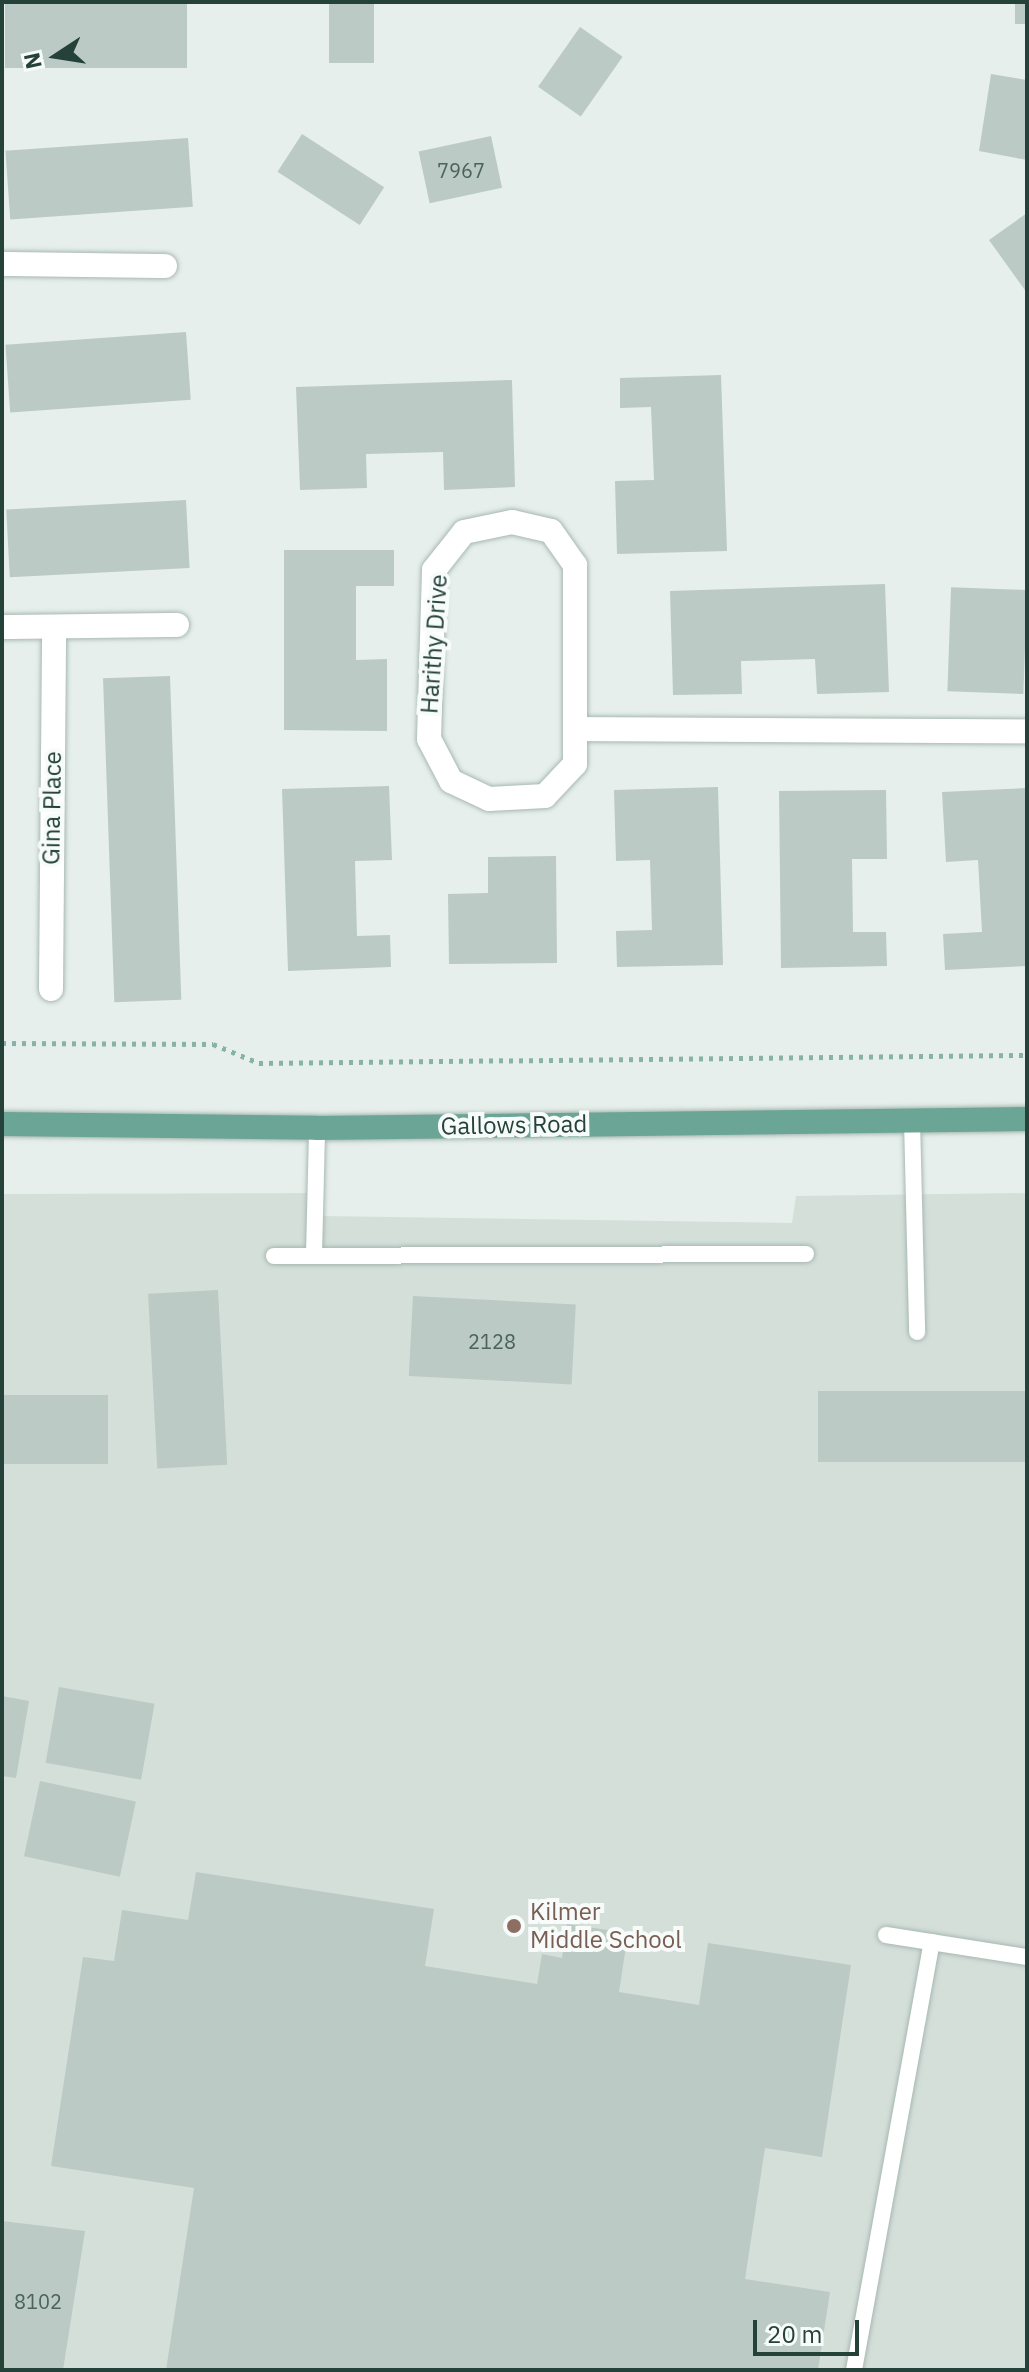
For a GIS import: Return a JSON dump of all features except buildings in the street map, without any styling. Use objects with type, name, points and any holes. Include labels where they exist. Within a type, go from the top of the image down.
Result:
[{"type":"main road","name":"Gallows Road","points":[[2,1124],[317,1128],[1027,1119]]},
{"type":"street","points":[[2,264],[165,266]]},
{"type":"street","name":"Harithy Drive","points":[[512,522],[551,531],[575,565],[578,729],[575,764],[545,796],[489,799],[451,781],[429,739],[434,570],[464,532],[512,522]]},
{"type":"street","points":[[2,627],[177,625]]},
{"type":"street","name":"Gina Place","points":[[51,989],[54,627]]},
{"type":"street","points":[[578,729],[1027,731]]},
{"type":"lane","points":[[912,1120],[917,1332]]},
{"type":"lane","points":[[314,1255],[317,1128]]},
{"type":"lane","points":[[274,1256],[806,1254]]},
{"type":"lane","points":[[886,1935],[1027,1957]]},
{"type":"lane","points":[[854,2370],[932,1942]]},
{"type":"path","points":[[2,1043],[213,1044],[259,1063],[1027,1055]]},
{"type":"shaded area","name":"Kilmer Middle School","points":[[323,1193],[321,1216],[792,1223],[796,1196],[1027,1193],[1027,2370],[2,2370],[2,1194]]},
{"type":"place","name":"Kilmer Middle School","points":[[514,1926]]}]
